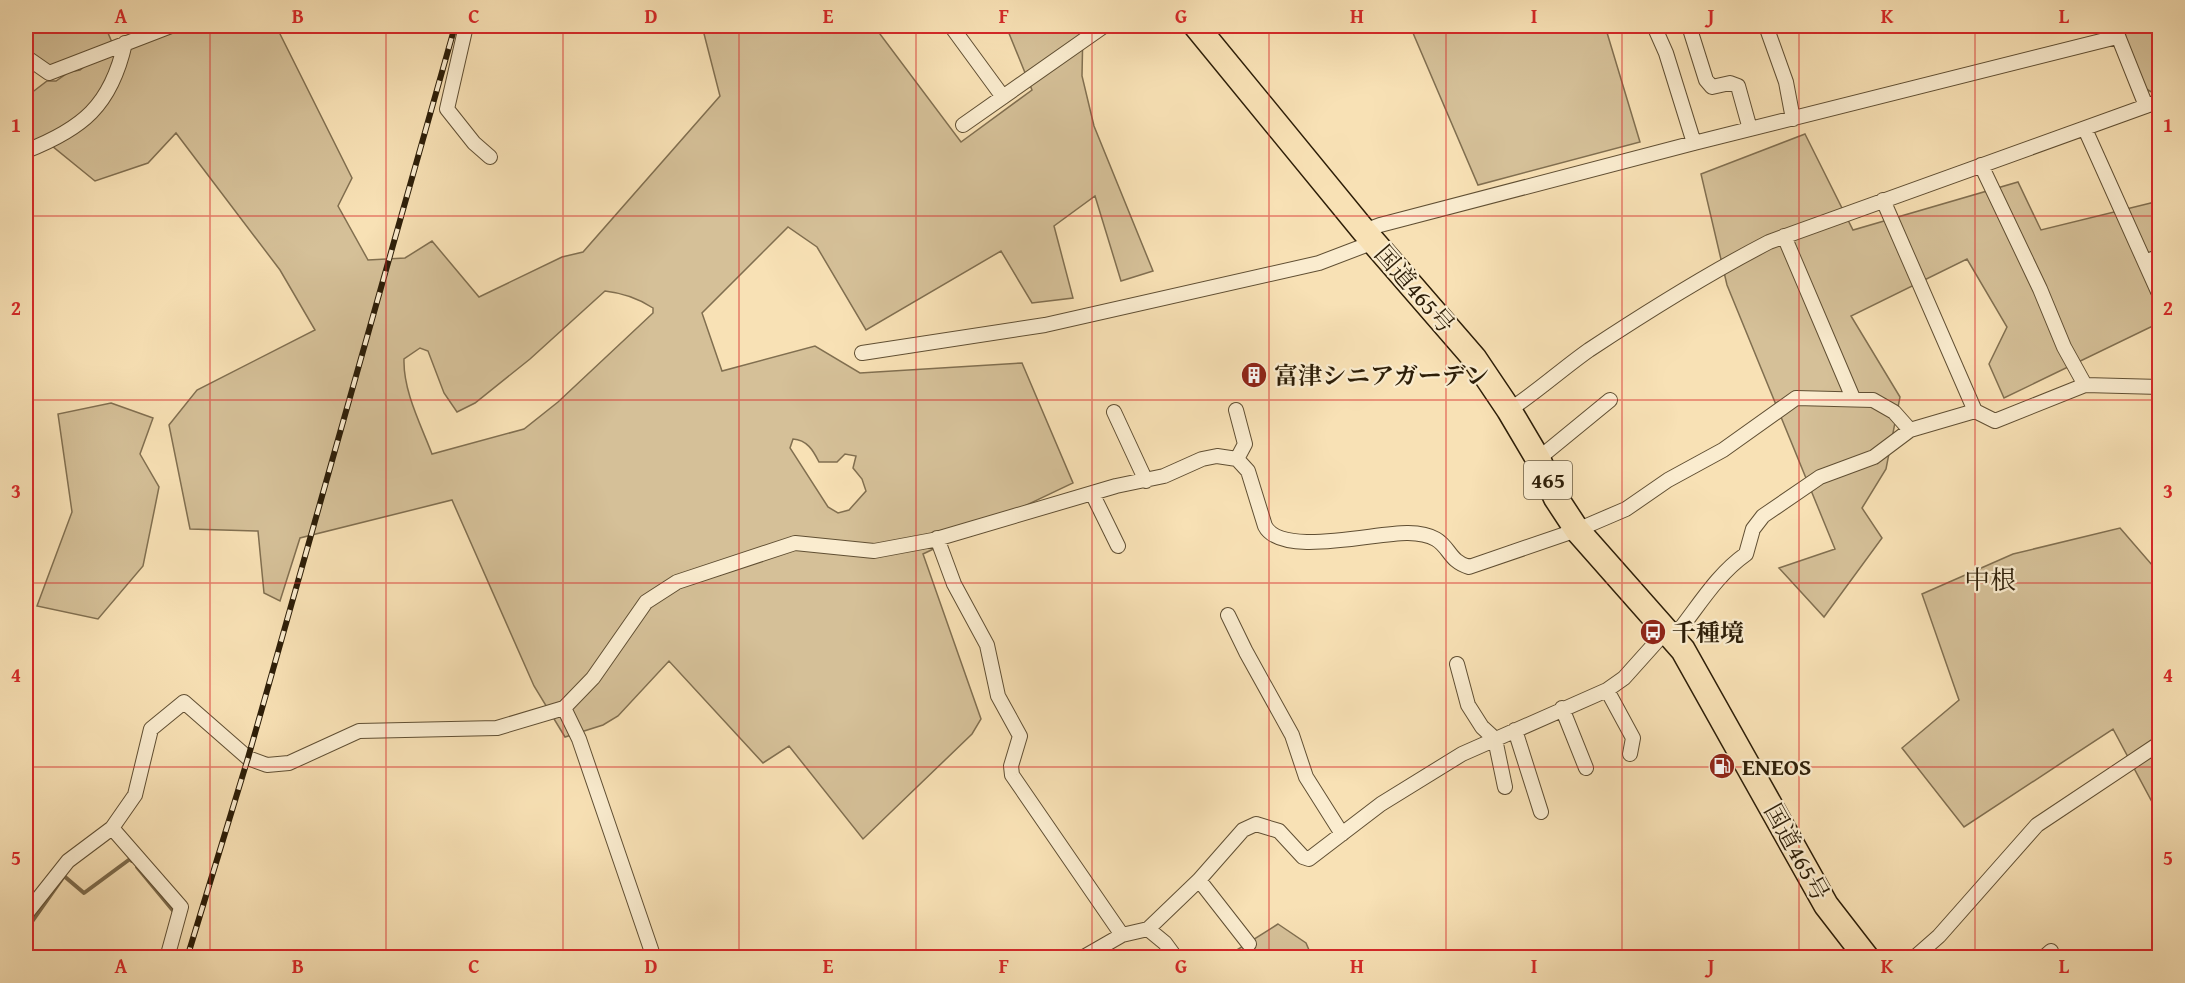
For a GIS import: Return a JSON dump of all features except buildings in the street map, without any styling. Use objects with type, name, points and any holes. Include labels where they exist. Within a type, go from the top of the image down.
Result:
[{"type":"highway","name":"国道465号","points":[[1196,26],[1369,237],[1474,358],[1509,410],[1538,459],[1556,498],[1577,530],[1670,634],[1717,708],[1826,905],[1860,956]]},
{"type":"street","points":[[26,57],[49,73],[125,44],[151,29],[171,26]]},
{"type":"street","points":[[466,26],[447,109],[474,143],[490,157]]},
{"type":"street","points":[[951,26],[1003,97]]},
{"type":"street","points":[[963,125],[1104,26]]},
{"type":"street","points":[[1654,26],[1666,53],[1694,143]]},
{"type":"street","points":[[1689,26],[1706,80],[1712,87],[1730,83],[1738,86],[1750,129]]},
{"type":"street","points":[[1766,26],[1786,82],[1793,119]]},
{"type":"street","points":[[862,353],[1006,333],[1319,263],[1369,237],[1694,143],[1793,119],[2115,31],[2153,103],[1784,236],[1712,271],[1587,352],[1544,387],[1509,410]]},
{"type":"street","points":[[26,151],[57,139],[83,123],[100,101],[113,78],[125,44]]},
{"type":"street","points":[[2085,129],[2160,296]]},
{"type":"street","points":[[1981,165],[2040,289],[2064,347],[2085,385]]},
{"type":"street","points":[[1883,200],[1975,411],[1995,421],[2085,385],[2160,387]]},
{"type":"street","points":[[1784,236],[1853,398]]},
{"type":"street","points":[[2145,262],[2160,256]]},
{"type":"street","points":[[26,914],[68,861],[112,828],[135,795],[152,729],[184,702],[248,758],[267,765],[289,763],[359,731],[496,728],[564,708],[593,678],[646,602],[677,582],[715,567],[795,543],[874,551],[937,538],[1092,493],[1146,481],[1202,459],[1226,456],[1237,459],[1248,471],[1268,533],[1279,539],[1324,541],[1406,532],[1426,534],[1440,539],[1455,560],[1470,567],[1577,530],[1626,509],[1668,480],[1723,450],[1796,398],[1873,400],[1894,412],[1910,430]]},
{"type":"street","points":[[1538,459],[1610,400]]},
{"type":"street","points":[[1236,410],[1245,444],[1237,459]]},
{"type":"street","points":[[1082,957],[1122,935],[1148,929],[1199,880],[1243,830],[1256,824],[1279,831],[1303,857],[1309,859],[1381,804],[1462,754],[1607,690],[1624,678],[1670,634],[1732,564],[1746,554],[1753,529],[1763,516],[1820,477],[1875,457],[1910,430],[1975,411]]},
{"type":"street","points":[[1114,412],[1146,481]]},
{"type":"street","points":[[1092,493],[1118,546]]},
{"type":"street","points":[[937,538],[954,584],[987,645],[1000,703],[1020,736],[1011,766],[1012,775],[1122,935]]},
{"type":"street","points":[[1228,615],[1292,735],[1306,777],[1341,834]]},
{"type":"street","points":[[1457,664],[1468,705],[1482,727],[1496,739],[1505,787]]},
{"type":"street","points":[[1607,690],[1633,738],[1630,754]]},
{"type":"street","points":[[564,708],[579,739],[654,957]]},
{"type":"street","points":[[1562,708],[1586,768]]},
{"type":"street","points":[[1515,730],[1541,812]]},
{"type":"street","points":[[1914,957],[1939,936],[2037,825],[2160,743]]},
{"type":"street","points":[[112,828],[181,907],[167,957]]},
{"type":"street","points":[[1199,880],[1249,944]]},
{"type":"street","points":[[1148,929],[1166,943],[1176,957]]},
{"type":"shaded area","points":[[26,26],[105,26],[117,54],[180,26],[276,26],[352,178],[338,206],[368,260],[405,258],[432,241],[479,297],[562,257],[583,252],[720,96],[702,26],[874,26],[961,142],[1032,90],[1006,26],[1083,26],[1082,76],[1094,126],[1153,271],[1121,281],[1095,196],[1054,226],[1073,298],[1032,303],[1001,251],[866,330],[817,247],[788,227],[702,313],[722,371],[815,346],[860,373],[1022,363],[1073,483],[923,554],[981,719],[972,734],[863,839],[789,746],[763,763],[669,661],[618,716],[603,725],[565,737],[534,686],[452,500],[300,538],[280,601],[264,593],[258,531],[190,529],[169,425],[197,390],[315,330],[280,270],[176,133],[148,163],[95,181],[47,142],[26,152],[26,97],[47,81],[56,81],[69,72],[80,70],[90,62],[52,69],[27,64],[31,70],[26,76]],"holes":[[[605,291],[636,299],[653,308],[653,313],[558,402],[524,429],[432,454],[406,383],[404,359],[420,348],[428,351],[444,393],[457,412],[475,403],[530,359]],[[793,439],[809,446],[819,462],[837,462],[845,454],[856,456],[853,468],[862,479],[866,491],[849,510],[838,513],[828,507],[790,448]]]},
{"type":"shaded area","points":[[1410,26],[1605,26],[1640,142],[1478,185]]},
{"type":"shaded area","points":[[2159,26],[2158,96],[2143,87],[2126,44],[2125,29]]},
{"type":"shaded area","points":[[1805,134],[1853,230],[2018,182],[2041,230],[2159,201],[2159,323],[2004,398],[1989,364],[2007,327],[1967,259],[1851,316],[1900,397],[1886,469],[1862,508],[1882,538],[1824,617],[1779,568],[1835,549],[1727,285],[1701,174]]},
{"type":"shaded area","points":[[111,403],[153,418],[140,454],[159,487],[143,566],[98,619],[37,606],[72,512],[58,414]]},
{"type":"shaded area","points":[[2120,528],[2159,573],[2159,815],[2113,729],[1964,827],[1902,748],[1959,700],[1922,594],[2013,554]]},
{"type":"shaded area","points":[[1278,924],[1306,943],[1312,957],[1224,958]]},
{"type":"waterway","points":[[26,930],[64,876],[84,893],[130,859],[132,861]]},
{"type":"waterway","points":[[137,867],[175,913]]},
{"type":"railway","points":[[187,958],[248,758],[455,26]]},
{"type":"place","name":"富津シニアガーデン","points":[[1254,375]]},
{"type":"place","name":"千種境","points":[[1653,632]]},
{"type":"place","name":"ENEOS","points":[[1722,766]]},
{"type":"district","name":"中根","points":[[1990,579]]}]
